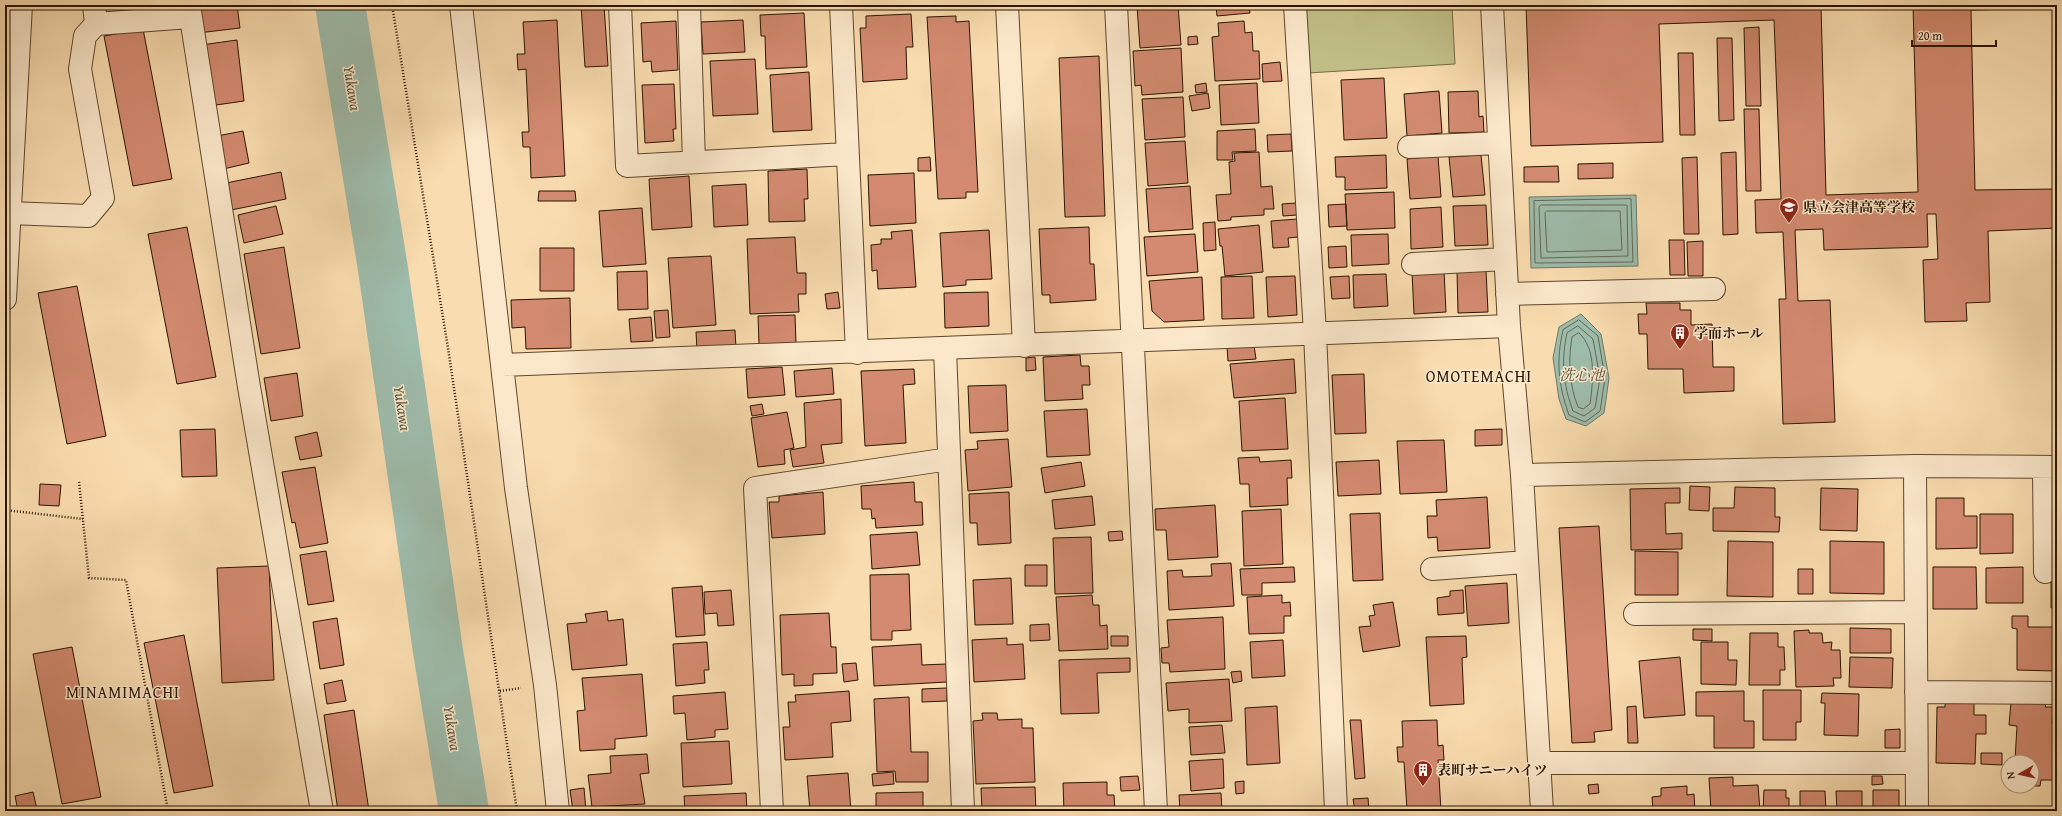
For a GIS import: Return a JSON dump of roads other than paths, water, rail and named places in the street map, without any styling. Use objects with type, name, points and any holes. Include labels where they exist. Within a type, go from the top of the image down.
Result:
[{"type":"street","points":[[5,299],[21,5]]},
{"type":"street","points":[[461,5],[516,488],[545,684],[558,811]]},
{"type":"street","points":[[620,5],[627,166],[847,154]]},
{"type":"street","points":[[689,5],[694,162]]},
{"type":"street","points":[[841,5],[857,352]]},
{"type":"street","points":[[1007,5],[1024,346]]},
{"type":"street","points":[[1116,5],[1156,811]]},
{"type":"street","points":[[1295,5],[1315,333],[1336,811]]},
{"type":"street","points":[[1492,5],[1507,294],[1522,475],[1542,811]]},
{"type":"street","points":[[9,213],[88,216],[104,198],[80,69],[84,36],[95,14],[190,11],[248,387],[322,811]]},
{"type":"street","points":[[1409,146],[1499,144]]},
{"type":"street","points":[[1413,264],[1505,259]]},
{"type":"street","points":[[1507,294],[1714,289]]},
{"type":"street","points":[[502,365],[945,350],[1133,339],[1509,326]]},
{"type":"street","points":[[945,350],[963,811]]},
{"type":"street","points":[[772,811],[755,488],[949,459]]},
{"type":"street","points":[[1522,475],[1915,466],[2050,467],[2045,572]]},
{"type":"street","points":[[1915,466],[1914,612],[1916,692],[1915,763],[1917,811]]},
{"type":"street","points":[[1432,569],[1527,562]]},
{"type":"street","points":[[1635,614],[1914,612]]},
{"type":"street","points":[[1916,692],[2057,693]]},
{"type":"street","points":[[1540,763],[1915,763]]},
{"type":"water","points":[[1636,195],[1638,266],[1531,268],[1529,197]]},
{"type":"water","name":"洗心池","points":[[1581,314],[1601,334],[1609,378],[1604,413],[1586,426],[1566,419],[1559,399],[1553,358],[1559,327]]},
{"type":"waterway","name":"Yukawa","points":[[340,5],[383,269],[438,651],[464,811]]},
{"type":"place","name":"県立会津高等学校","points":[[1789,224]]},
{"type":"place","name":"学而ホール","points":[[1680,350]]},
{"type":"place","name":"表町サニーハイツ","points":[[1423,787]]},
{"type":"district","name":"OMOTEMACHI","points":[[1479,376]]},
{"type":"district","name":"MINAMIMACHI","points":[[123,692]]}]
